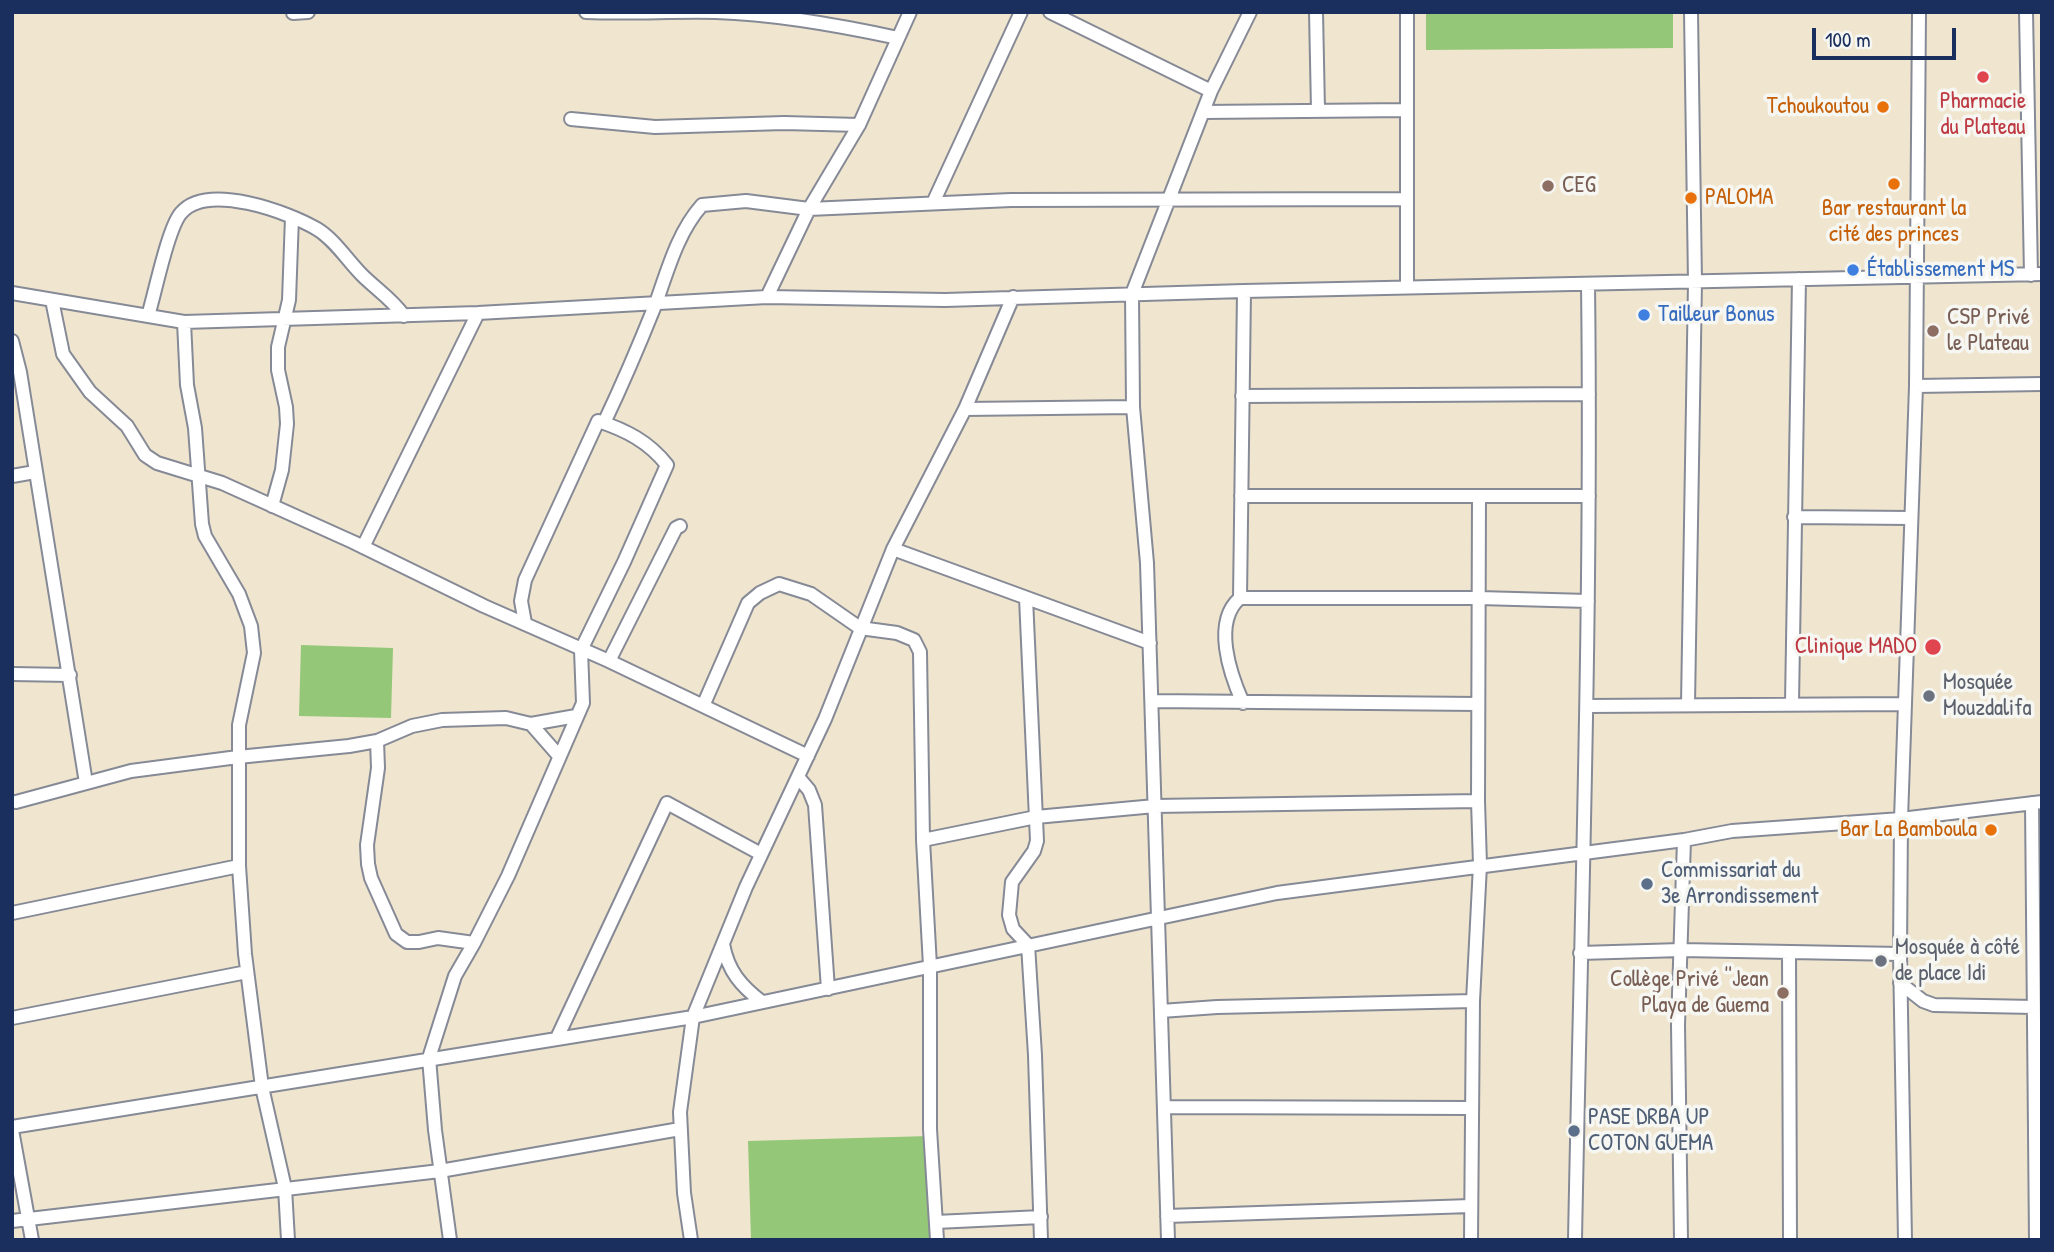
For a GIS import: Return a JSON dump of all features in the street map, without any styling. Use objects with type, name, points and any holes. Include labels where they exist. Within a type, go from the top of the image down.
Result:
[{"type":"street","points":[[293,13],[308,12]]},
{"type":"street","points":[[586,12],[716,12],[797,16],[898,38]]},
{"type":"street","points":[[767,297],[810,209],[859,125],[910,12]]},
{"type":"street","points":[[933,203],[1021,12]]},
{"type":"street","points":[[1050,12],[1211,91]]},
{"type":"street","points":[[1168,1240],[1147,564],[1133,407],[1132,294],[1211,91],[1250,12]]},
{"type":"street","points":[[1316,12],[1318,110]]},
{"type":"street","points":[[1406,12],[1407,287]]},
{"type":"street","points":[[1688,705],[1695,282],[1691,12]]},
{"type":"street","points":[[1905,1240],[1900,983],[1901,819],[1916,386],[1919,12]]},
{"type":"street","points":[[12,293],[184,322],[478,313],[767,297],[945,300],[2036,274],[2025,12]]},
{"type":"street","points":[[1203,112],[1407,110]]},
{"type":"street","points":[[571,119],[655,127],[784,123],[859,125]]},
{"type":"street","points":[[604,423],[656,302],[667,269],[688,224],[702,205],[746,201],[810,209],[933,203],[1407,199]]},
{"type":"street","points":[[148,316],[171,233],[179,215],[190,205],[204,200],[226,200],[274,209],[318,229],[363,276],[394,302],[404,316]]},
{"type":"street","points":[[272,506],[282,470],[287,424],[278,370],[278,347],[290,282],[292,217]]},
{"type":"street","points":[[1792,703],[1799,279]]},
{"type":"street","points":[[1575,1240],[1587,706],[1588,284]]},
{"type":"street","points":[[1243,703],[1231,672],[1226,629],[1228,612],[1240,598],[1244,291]]},
{"type":"street","points":[[691,1240],[684,1193],[680,1112],[693,1017],[761,854],[825,719],[893,549],[965,409],[1013,297]]},
{"type":"street","points":[[52,300],[63,354],[90,393],[127,426],[145,455],[157,463],[200,475],[272,506],[430,578],[484,606],[609,660],[808,756]]},
{"type":"street","points":[[363,547],[478,313]]},
{"type":"street","points":[[184,322],[187,385],[200,475],[200,511],[205,536],[239,594],[251,626],[254,653],[239,725],[239,866],[247,972],[262,1087],[285,1188],[288,1240]]},
{"type":"street","points":[[12,341],[20,372],[86,783]]},
{"type":"street","points":[[1916,386],[2042,384]]},
{"type":"street","points":[[1242,396],[1589,394]]},
{"type":"street","points":[[965,409],[1133,407]]},
{"type":"street","points":[[450,1240],[429,1058],[455,976],[508,876],[583,703],[581,650],[667,465],[657,452],[630,433],[598,421],[525,580],[521,601],[525,623]]},
{"type":"street","points":[[12,476],[35,472]]},
{"type":"street","points":[[1241,496],[1589,496]]},
{"type":"street","points":[[1471,1240],[1474,1001],[1480,865],[1479,496]]},
{"type":"street","points":[[1794,517],[1911,518]]},
{"type":"street","points":[[609,660],[676,528],[680,526]]},
{"type":"street","points":[[893,549],[1150,643]]},
{"type":"street","points":[[704,706],[748,603],[760,593],[779,584],[811,594],[860,628],[897,633],[914,640],[920,652],[923,839],[930,966],[930,1129],[937,1240]]},
{"type":"street","points":[[1026,598],[1037,841],[1034,851],[1012,882],[1009,915],[1013,929],[1028,946],[1035,1055],[1041,1240]]},
{"type":"street","points":[[1240,598],[1588,601]]},
{"type":"street","points":[[12,674],[69,675]]},
{"type":"street","points":[[1152,701],[1478,704]]},
{"type":"street","points":[[1587,706],[1905,704]]},
{"type":"street","points":[[16,802],[131,771],[238,757],[313,751],[377,741],[412,726],[442,720],[506,718],[531,724],[576,716]]},
{"type":"street","points":[[531,724],[559,756]]},
{"type":"street","points":[[377,741],[377,768],[367,845],[368,864],[371,878],[396,934],[407,942],[438,938],[474,943]]},
{"type":"street","points":[[798,777],[809,790],[815,805],[828,989]]},
{"type":"street","points":[[923,839],[1036,817],[1155,806],[1478,801]]},
{"type":"street","points":[[32,1240],[12,1128],[693,1017],[1277,893],[1684,840],[1732,831],[1901,819],[2037,802],[2034,1007],[2036,1240]]},
{"type":"street","points":[[556,1038],[667,803],[761,854]]},
{"type":"street","points":[[1681,1240],[1678,1025],[1684,840]]},
{"type":"street","points":[[12,913],[239,866]]},
{"type":"street","points":[[723,942],[733,973],[743,987],[762,1003]]},
{"type":"street","points":[[1580,953],[1681,950],[1900,954]]},
{"type":"street","points":[[1789,952],[1790,1240]]},
{"type":"street","points":[[12,1018],[247,972]]},
{"type":"street","points":[[1900,983],[1923,1001],[1934,1005],[2034,1007]]},
{"type":"street","points":[[1161,1011],[1217,1007],[1474,1001]]},
{"type":"street","points":[[1164,1107],[1472,1108]]},
{"type":"street","points":[[12,1221],[440,1171],[680,1129]]},
{"type":"street","points":[[1167,1216],[1471,1206]]},
{"type":"street","points":[[936,1222],[1041,1217]]},
{"type":"green space","points":[[1426,12],[1673,12],[1673,48],[1426,50]]},
{"type":"green space","points":[[301,645],[393,648],[391,718],[299,716]]},
{"type":"green space","points":[[930,1136],[933,1240],[751,1240],[748,1141]]},
{"type":"place","name":"Pharmacie du Plateau","points":[[1983,77]]},
{"type":"place","name":"Tchoukoutou","points":[[1883,107]]},
{"type":"place","name":"Bar restaurant la cité des princes","points":[[1894,184]]},
{"type":"place","name":"CEG","points":[[1548,186]]},
{"type":"place","name":"PALOMA","points":[[1691,198]]},
{"type":"place","name":"Établissement MS","points":[[1853,270]]},
{"type":"place","name":"Tailleur Bonus","points":[[1644,315]]},
{"type":"place","name":"CSP Privé le Plateau","points":[[1933,331]]},
{"type":"place","name":"Clinique MADO","points":[[1933,647]]},
{"type":"place","name":"Mosquée Mouzdalifa","points":[[1929,696]]},
{"type":"place","name":"Bar La Bamboula","points":[[1991,830]]},
{"type":"place","name":"Commissariat du 3e Arrondissement","points":[[1647,884]]},
{"type":"place","name":"Mosquée à côté de place Idi","points":[[1881,961]]},
{"type":"place","name":"Collège Privé ''Jean Playa de Guema","points":[[1783,993]]},
{"type":"place","name":"PASE DRBA UP COTON GUEMA","points":[[1574,1131]]}]
